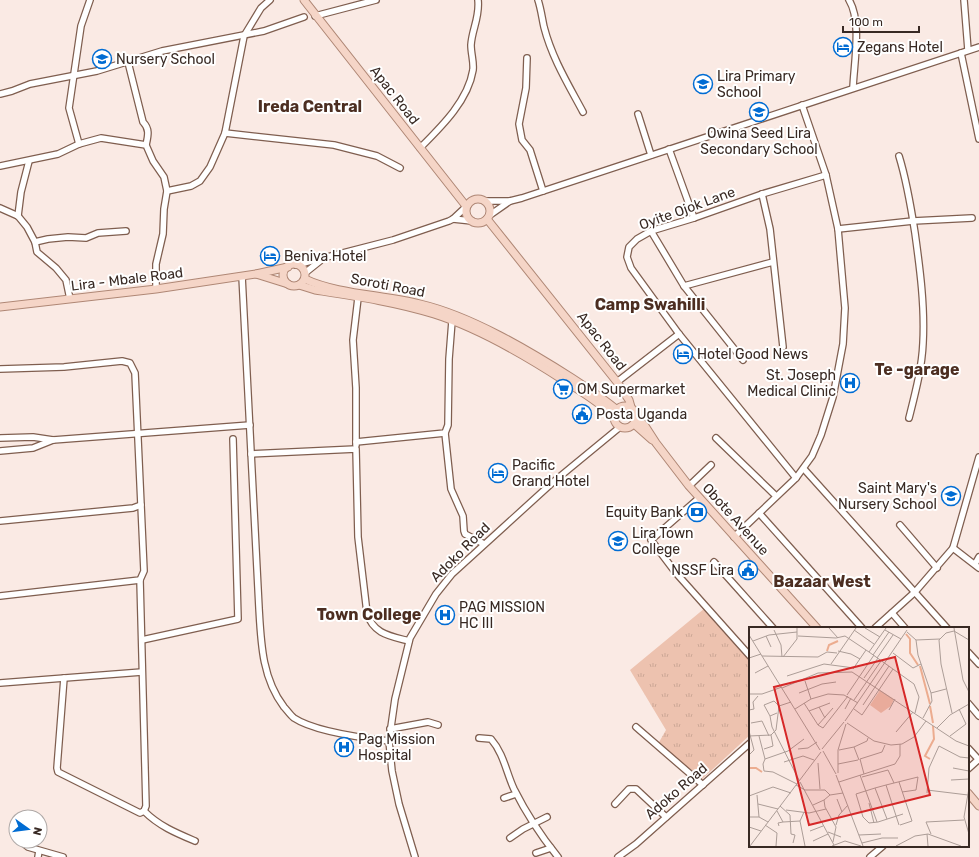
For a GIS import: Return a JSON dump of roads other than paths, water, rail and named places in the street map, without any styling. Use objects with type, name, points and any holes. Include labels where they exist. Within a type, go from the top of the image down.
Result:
[{"type":"main road","name":"Apac Road","points":[[304,0],[467,206]]},
{"type":"main road","points":[[477,199],[485,201],[490,207],[489,217],[480,223],[472,221],[467,215],[467,206],[477,199]]},
{"type":"main road","name":"Apac Road","points":[[489,217],[617,382],[629,400],[631,407]]},
{"type":"main road","points":[[288,284],[284,276],[288,267],[296,265],[302,268],[305,276],[315,287]]},
{"type":"main road","name":"Lira - Mbale Road","points":[[0,307],[156,289],[256,274],[288,267]]},
{"type":"main road","points":[[256,274],[294,286],[299,285],[315,287]]},
{"type":"main road","points":[[299,285],[305,276]]},
{"type":"main road","name":"Soroti Road","points":[[315,287],[358,298],[418,309],[454,318]]},
{"type":"main road","name":"Soroti Road","points":[[315,287],[420,304],[454,318]]},
{"type":"main road","points":[[454,318],[505,342],[616,413],[620,427],[627,428],[635,420],[631,407],[624,406],[616,413]]},
{"type":"main road","name":"Obote Avenue","points":[[635,420],[656,443],[699,498],[816,627]]},
{"type":"main road","points":[[969,794],[979,806]]},
{"type":"main road","points":[[969,801],[979,811]]},
{"type":"street","points":[[79,144],[70,108],[73,76],[81,26],[90,0]]},
{"type":"street","points":[[167,191],[191,186],[200,181],[210,167],[225,133],[244,36],[261,8],[270,0]]},
{"type":"street","points":[[316,16],[376,0]]},
{"type":"street","points":[[420,148],[448,118],[469,84],[473,68],[471,46],[479,15],[478,0]]},
{"type":"street","points":[[538,0],[544,27],[561,73],[583,112]]},
{"type":"street","points":[[850,0],[856,23],[853,88]]},
{"type":"street","points":[[964,0],[968,50]]},
{"type":"street","points":[[0,94],[30,84],[73,76],[128,62],[162,51],[244,36],[304,17]]},
{"type":"street","points":[[485,201],[510,200],[543,191],[979,47]]},
{"type":"street","points":[[961,53],[979,139]]},
{"type":"street","points":[[527,58],[526,88],[519,124],[522,140],[530,150],[543,191]]},
{"type":"street","points":[[128,62],[143,122],[147,127],[149,134],[146,145],[164,177],[167,191],[164,209],[163,234],[156,264],[156,289]]},
{"type":"street","points":[[734,537],[796,478],[812,456],[833,397],[844,344],[845,304],[838,229],[826,175],[802,105]]},
{"type":"street","points":[[638,114],[652,155]]},
{"type":"street","points":[[225,133],[334,145],[377,156],[400,168]]},
{"type":"street","points":[[0,166],[58,154],[79,144],[105,138],[146,145]]},
{"type":"street","points":[[669,149],[694,218]]},
{"type":"street","points":[[899,156],[908,184],[920,267],[923,344],[909,418]]},
{"type":"street","points":[[18,216],[21,192],[29,161]]},
{"type":"street","name":"Oyite Ojok Lane","points":[[796,478],[679,334],[631,268],[627,257],[629,247],[637,239],[651,232],[762,194],[826,175]]},
{"type":"street","points":[[762,194],[770,229],[783,347]]},
{"type":"street","points":[[489,217],[510,200]]},
{"type":"street","points":[[296,265],[394,240],[453,219],[467,206]]},
{"type":"street","points":[[0,208],[18,216],[27,227],[35,242],[37,252],[56,268],[66,280],[70,299]]},
{"type":"street","points":[[838,229],[913,221],[972,218]]},
{"type":"street","points":[[453,219],[472,221]]},
{"type":"street","points":[[35,242],[68,237],[86,238],[98,233],[126,231]]},
{"type":"street","points":[[651,232],[684,286],[743,360]]},
{"type":"street","points":[[305,276],[322,259]]},
{"type":"street","points":[[684,286],[773,262]]},
{"type":"street","points":[[242,276],[263,655],[269,682],[276,695],[293,718],[312,727],[389,741]]},
{"type":"street","points":[[358,298],[353,340],[358,537],[367,613],[370,624],[376,629],[389,636],[409,641]]},
{"type":"street","points":[[454,318],[448,359],[448,425],[445,433],[451,489],[463,516],[464,531],[469,537],[484,544]]},
{"type":"street","points":[[617,382],[679,334]]},
{"type":"street","points":[[0,369],[122,361],[130,363],[135,373],[144,571],[140,580],[146,806],[144,811]]},
{"type":"street","points":[[0,438],[33,437],[53,440],[250,425]]},
{"type":"street","name":"Adoko Road","points":[[415,857],[399,804],[392,771],[389,741],[395,699],[409,641],[436,594],[452,574],[557,478],[620,427]]},
{"type":"street","points":[[356,442],[445,433]]},
{"type":"street","points":[[716,438],[776,496]]},
{"type":"street","points":[[142,640],[238,619],[233,439]]},
{"type":"street","points":[[0,451],[33,448],[53,440]]},
{"type":"street","points":[[251,454],[356,449]]},
{"type":"street","points":[[876,627],[915,592],[953,548],[979,457]]},
{"type":"street","points":[[689,486],[711,465]]},
{"type":"street","points":[[804,469],[946,627]]},
{"type":"street","points":[[699,498],[651,540],[676,573],[749,655]]},
{"type":"street","points":[[0,521],[68,516],[133,508],[141,505]]},
{"type":"street","points":[[759,513],[861,627]]},
{"type":"street","points":[[900,525],[937,568]]},
{"type":"street","points":[[953,548],[977,566],[979,557]]},
{"type":"street","points":[[714,562],[772,627]]},
{"type":"street","points":[[0,596],[140,580]]},
{"type":"street","points":[[892,613],[904,627]]},
{"type":"street","points":[[969,653],[979,664]]},
{"type":"street","points":[[0,683],[142,672]]},
{"type":"street","points":[[64,678],[57,768],[58,772],[140,813],[144,811]]},
{"type":"street","points":[[969,704],[979,716]]},
{"type":"street","points":[[390,729],[428,722],[438,725]]},
{"type":"street","points":[[636,727],[703,785]]},
{"type":"street","points":[[479,738],[491,739],[500,751],[516,794],[558,857]]},
{"type":"street","name":"Adoko Road","points":[[618,857],[749,744]]},
{"type":"street","points":[[969,749],[979,760],[969,768]]},
{"type":"street","points":[[615,804],[629,789],[636,789],[666,817]]},
{"type":"street","points":[[504,798],[516,794]]},
{"type":"street","points":[[144,811],[153,821],[166,829],[195,841]]},
{"type":"street","points":[[510,838],[547,817]]},
{"type":"street","points":[[870,857],[882,847]]},
{"type":"street","points":[[536,853],[551,848]]},
{"type":"street","points":[[35,849],[63,857]]},
{"type":"street","points":[[38,857],[39,850]]},
{"type":"place","name":"Zegans Hotel","points":[[843,47]]},
{"type":"place","name":"Nursery School","points":[[102,59]]},
{"type":"place","name":"Lira Primary School","points":[[703,84]]},
{"type":"place","name":"Owina Seed Lira Secondary School","points":[[759,112]]},
{"type":"place","name":"Beniva Hotel","points":[[270,256]]},
{"type":"place","name":"Hotel Good News","points":[[683,354]]},
{"type":"place","name":"St. Joseph Medical Clinic","points":[[850,383]]},
{"type":"place","name":"OM Supermarket","points":[[563,389]]},
{"type":"place","name":"Posta Uganda","points":[[582,414]]},
{"type":"place","name":"Pacific Grand Hotel","points":[[498,473]]},
{"type":"place","name":"Saint Mary's Nursery School","points":[[951,496]]},
{"type":"place","name":"Equity Bank","points":[[697,512]]},
{"type":"place","name":"Lira Town College","points":[[618,541]]},
{"type":"place","name":"NSSF Lira","points":[[748,570]]},
{"type":"place","name":"PAG MISSION HC III","points":[[445,615]]},
{"type":"place","name":"Pag Mission Hospital","points":[[344,747]]},
{"type":"district","name":"Ireda Central","points":[[310,106]]},
{"type":"district","name":"Camp Swahilli","points":[[650,304]]},
{"type":"district","name":"Te -garage","points":[[917,369]]},
{"type":"district","name":"Bazaar West","points":[[822,581]]},
{"type":"district","name":"Town College","points":[[369,614]]}]
